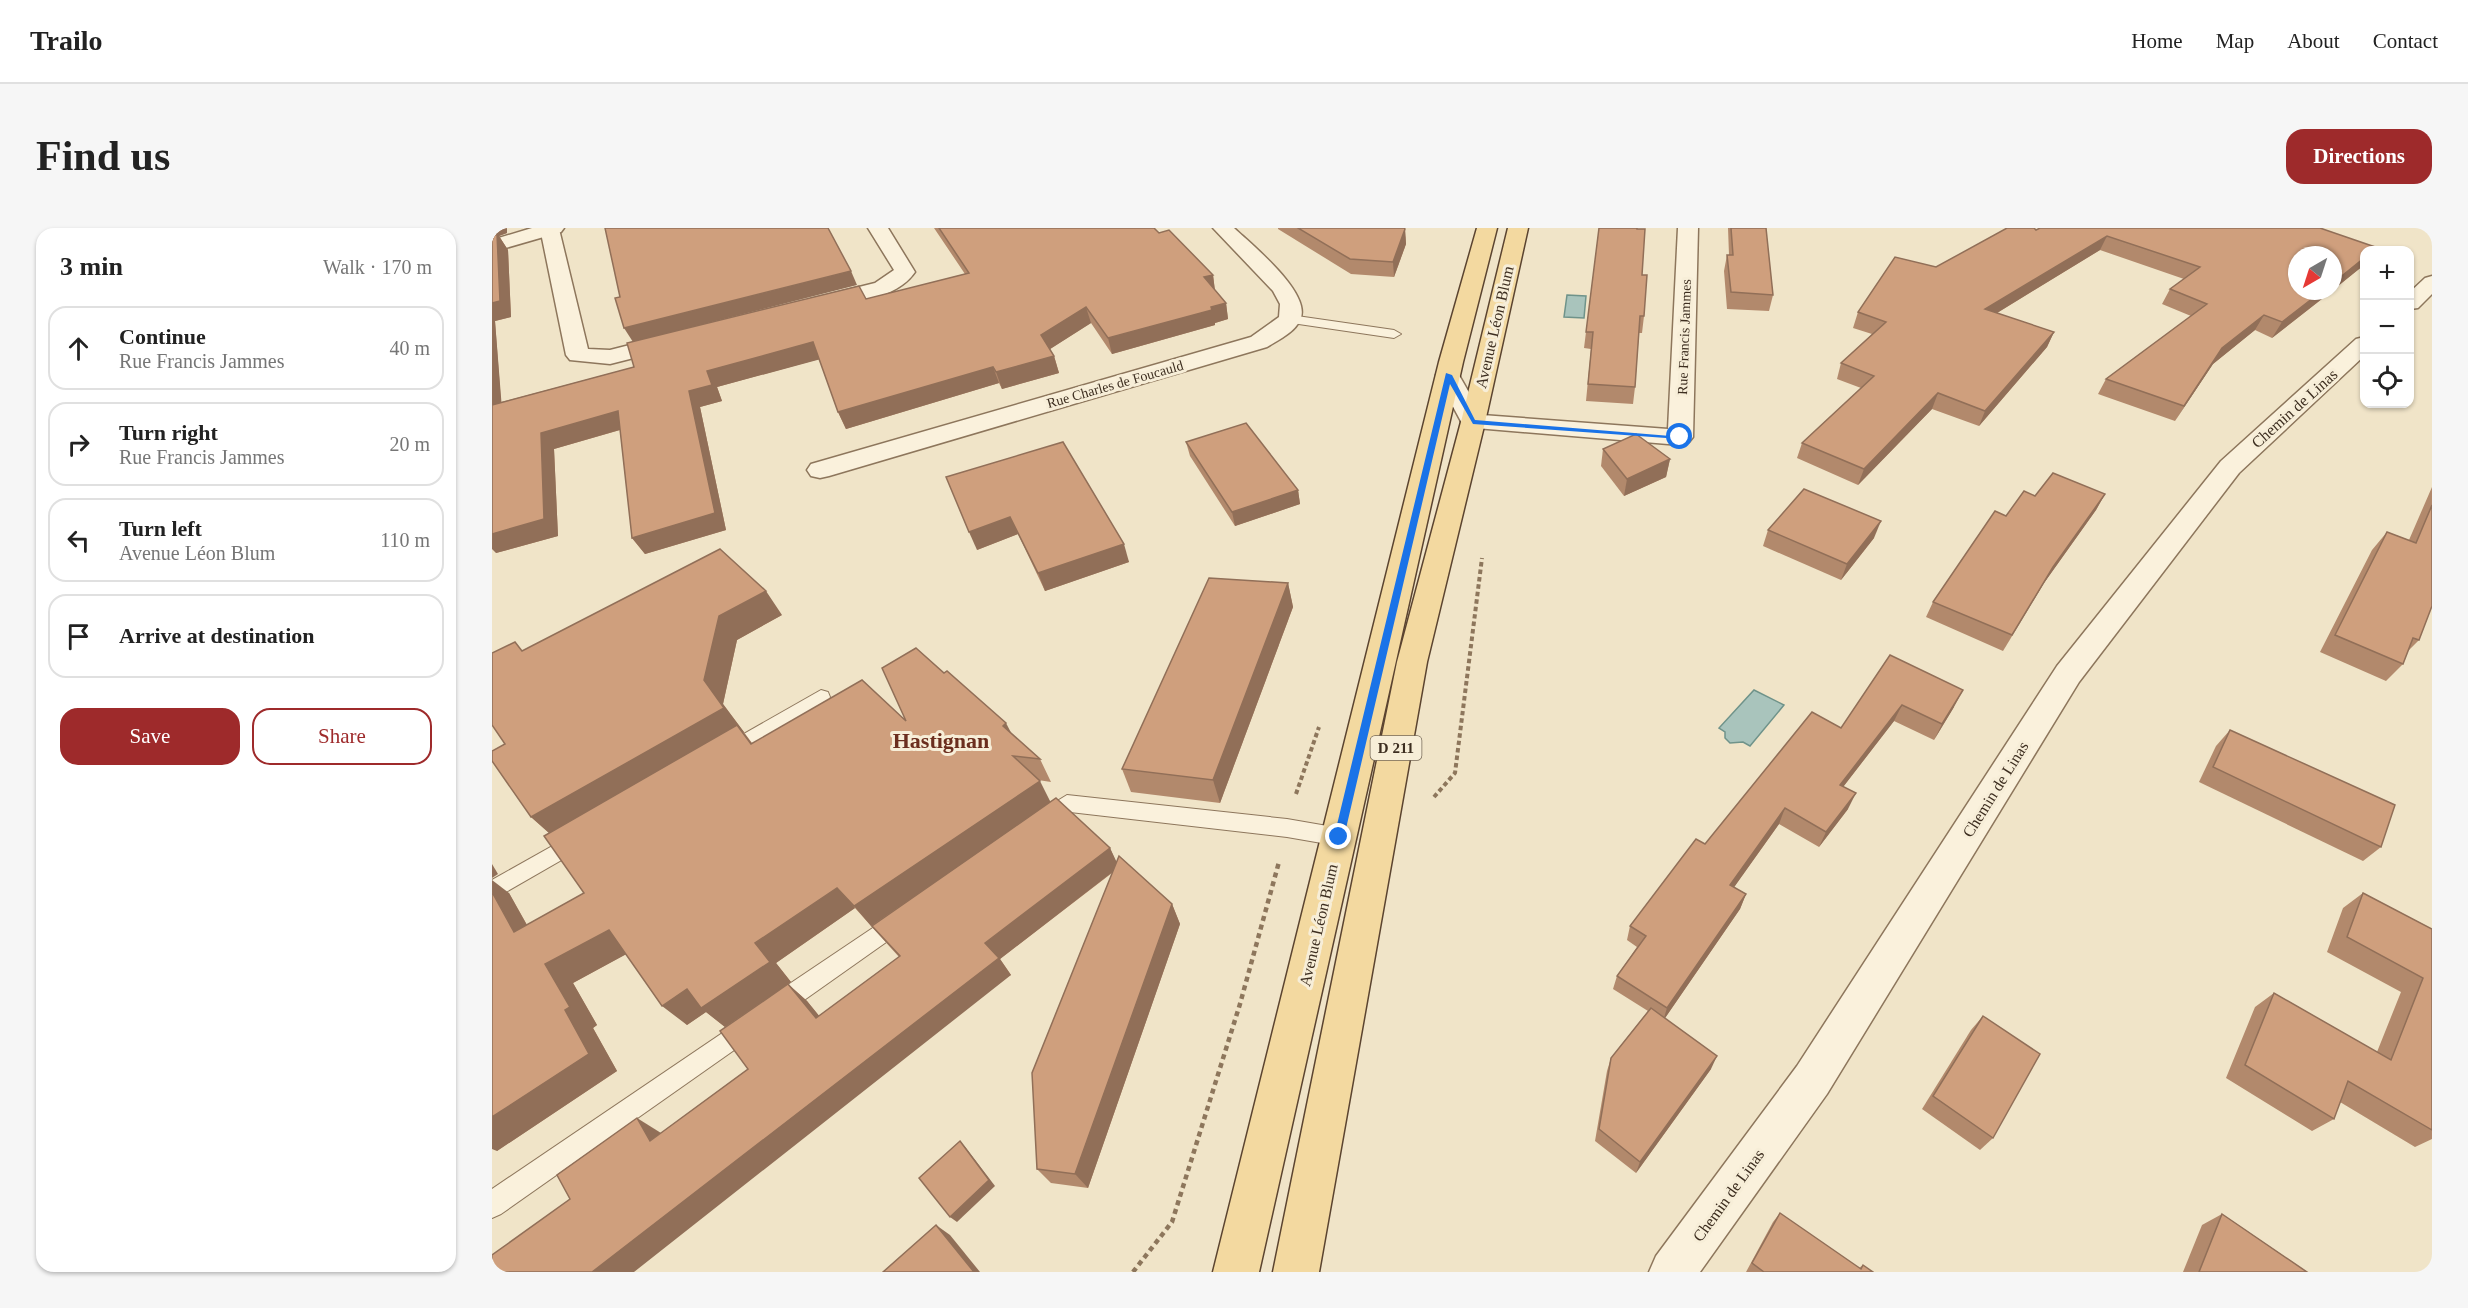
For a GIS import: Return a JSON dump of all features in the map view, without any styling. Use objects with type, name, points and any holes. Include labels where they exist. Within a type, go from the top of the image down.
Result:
[{"type":"main road","name":"Avenue Léon Blum","points":[[1236,1272],[1448,375],[1487,228]]},
{"type":"main road","name":"Avenue Léon Blum","points":[[1296,1272],[1412,662],[1473,422],[1518,228]]},
{"type":"street","points":[[803,308],[883,288],[904,272],[878,228]]},
{"type":"street","points":[[1223,228],[1282,288],[1291,304],[1290,319]]},
{"type":"street","name":"Rue Francis Jammes","points":[[1473,422],[1680,437],[1688,228]]},
{"type":"street","points":[[492,246],[552,229],[578,355],[610,357],[690,337]]},
{"type":"street","points":[[2412,300],[2432,282]]},
{"type":"street","name":"Rue Charles de Foucauld","points":[[820,470],[1260,342],[1278,331],[1290,319]]},
{"type":"street","name":"Chemin de Linas","points":[[1672,1272],[1812,1080],[2068,674],[2230,467],[2360,348]]},
{"type":"street","points":[[1448,375],[1473,422]]},
{"type":"lane","points":[[1290,319],[1394,334]]},
{"type":"lane","points":[[708,764],[822,697]]},
{"type":"lane","points":[[1028,830],[1067,803],[1287,828],[1339,837]]},
{"type":"lane","points":[[492,891],[595,831]]},
{"type":"lane","points":[[492,1205],[921,905]]},
{"type":"path","points":[[1434,797],[1455,773],[1483,553]]},
{"type":"path","points":[[1133,1272],[1172,1222],[1240,1004],[1277,872]]},
{"type":"water","points":[[1567,295],[1586,296],[1584,318],[1564,317]]},
{"type":"water","points":[[1754,690],[1784,705],[1750,746],[1743,742],[1730,743],[1725,738],[1725,732],[1719,728]]},
{"type":"building","points":[[605,228],[828,228],[851,271],[624,328],[615,298],[620,297]]},
{"type":"building","points":[[939,228],[1154,228],[1159,233],[1169,230],[1213,275],[1204,277],[1226,303],[1211,307],[1212,310],[1108,338],[1086,307],[1041,335],[1054,356],[996,372],[993,367],[838,412],[813,342],[707,371],[712,385],[689,391],[715,513],[632,538],[618,411],[541,433],[544,519],[492,534],[492,405],[634,367],[627,343],[859,286],[866,299],[969,273]]},
{"type":"building","points":[[1298,228],[1405,229],[1393,262],[1350,259]]},
{"type":"building","points":[[1599,228],[1645,229],[1642,275],[1647,275],[1644,316],[1640,316],[1635,387],[1588,384],[1593,332],[1586,332]]},
{"type":"building","points":[[1731,228],[1766,228],[1773,295],[1731,292],[1727,255],[1733,255]]},
{"type":"building","points":[[2007,228],[2034,228],[2036,230],[2040,228],[2320,228],[2372,246],[2360,246],[2360,261],[2342,276],[2342,246],[2288,246],[2288,300],[2310,300],[2282,322],[2264,315],[2222,348],[2184,406],[2106,379],[2207,304],[2170,289],[2200,267],[2107,236],[1985,309],[2054,332],[1985,411],[1938,393],[1864,469],[1802,443],[1874,376],[1841,363],[1886,322],[1858,312],[1895,257],[1936,267]]},
{"type":"building","points":[[497,234],[500,301],[492,303],[492,236]]},
{"type":"building","points":[[1246,423],[1298,490],[1232,512],[1186,442]]},
{"type":"building","points":[[1636,434],[1670,459],[1627,479],[1603,449]]},
{"type":"building","points":[[1063,442],[1124,544],[1038,573],[1010,517],[969,532],[946,477]]},
{"type":"building","points":[[2053,473],[2105,494],[2053,567],[2012,635],[1933,602],[1995,511],[2006,516],[2024,491],[2035,496]]},
{"type":"building","points":[[1804,489],[1881,521],[1847,564],[1768,530]]},
{"type":"building","points":[[2432,505],[2432,606],[2419,640],[2413,638],[2403,664],[2335,635],[2387,532],[2416,543]]},
{"type":"building","points":[[720,549],[766,591],[719,616],[704,680],[724,708],[531,817],[492,761],[492,751],[505,744],[492,725],[492,653],[515,642],[522,651]]},
{"type":"building","points":[[1209,578],[1288,583],[1213,780],[1122,769]]},
{"type":"building","points":[[916,648],[944,673],[947,671],[1006,723],[1003,726],[1040,759],[1013,756],[1040,781],[854,906],[837,888],[755,943],[770,962],[701,1008],[687,989],[662,1006],[609,930],[545,964],[570,1007],[565,1010],[589,1054],[492,1117],[492,892],[514,932],[584,893],[544,836],[737,725],[751,744],[862,680],[906,721],[882,668]]},
{"type":"building","points":[[1890,655],[1963,690],[1942,724],[1902,705],[1840,785],[1856,793],[1826,832],[1785,808],[1730,885],[1746,894],[1667,1008],[1617,976],[1646,936],[1630,926],[1696,839],[1705,844],[1812,712],[1841,728]]},
{"type":"building","points":[[2230,730],[2395,805],[2381,847],[2213,767]]},
{"type":"building","points":[[1056,798],[1110,848],[985,943],[999,958],[592,1272],[496,1272],[492,1264],[492,1255],[570,1199],[557,1175],[637,1118],[650,1141],[748,1069],[720,1031],[788,984],[816,1018],[900,956],[872,926]]},
{"type":"building","points":[[1119,856],[1172,904],[1075,1174],[1037,1169],[1032,1073]]},
{"type":"building","points":[[2363,893],[2432,929],[2432,1130],[2348,1081],[2334,1119],[2245,1065],[2274,993],[2391,1060],[2423,978],[2347,937]]},
{"type":"building","points":[[1651,1008],[1717,1056],[1640,1162],[1599,1129],[1611,1058]]},
{"type":"building","points":[[1983,1016],[2040,1054],[1993,1138],[1933,1096]]},
{"type":"building","points":[[960,1141],[989,1180],[950,1217],[919,1178]]},
{"type":"building","points":[[1780,1213],[1861,1269],[1863,1265],[1873,1272],[1764,1272],[1752,1263]]},
{"type":"building","points":[[2222,1214],[2307,1272],[2199,1272]]},
{"type":"building","points":[[936,1225],[974,1272],[883,1272]]},
{"type":"district","name":"Hastignan","points":[[941,740]]},
{"type":"route","points":[[1339,837],[1448,375],[1473,422],[1680,437]]}]
